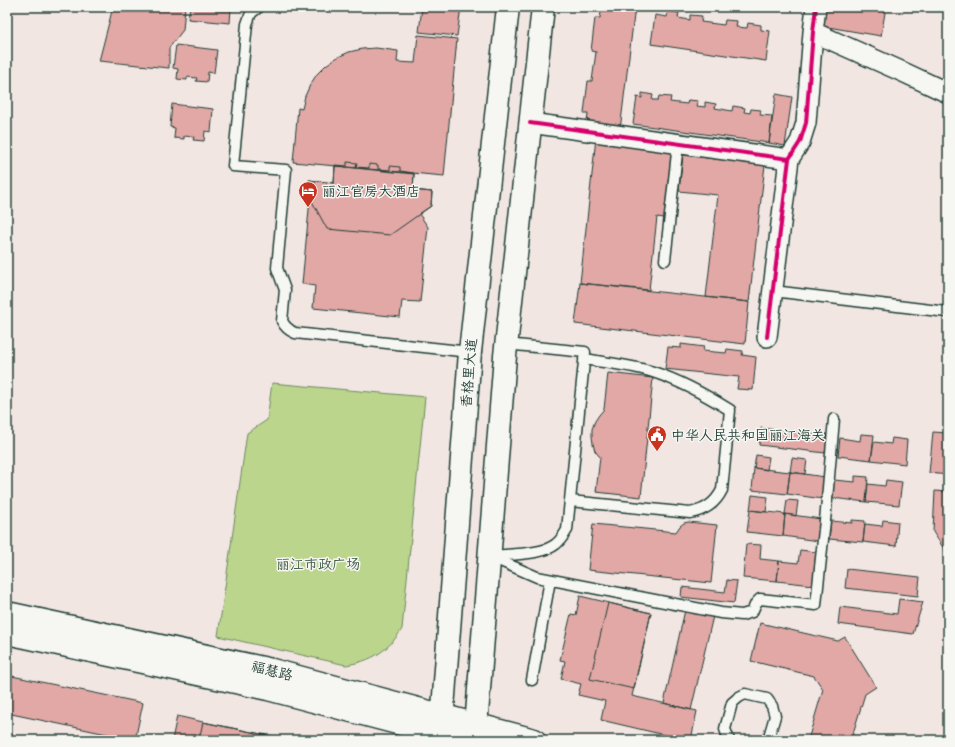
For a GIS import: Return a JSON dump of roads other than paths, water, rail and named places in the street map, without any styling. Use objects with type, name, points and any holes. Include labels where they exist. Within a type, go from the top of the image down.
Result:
[{"type":"main road","name":"香格里大道","points":[[441,730],[470,352],[508,7]]},
{"type":"main road","points":[[476,732],[506,344],[543,7]]},
{"type":"main road","name":"福慧路","points":[[7,613],[272,670],[441,730],[462,740]]},
{"type":"main road","name":"福慧路","points":[[7,632],[268,689],[441,730],[476,732],[534,740]]},
{"type":"street","points":[[767,337],[789,159],[800,142],[806,123],[816,7]]},
{"type":"street","points":[[813,32],[948,93]]},
{"type":"street","points":[[530,122],[789,159]]},
{"type":"lane","points":[[259,7],[251,13],[248,24],[232,166],[286,170],[277,268],[285,290],[282,321],[284,325],[295,333],[470,352]]},
{"type":"lane","points":[[664,260],[678,144]]},
{"type":"lane","points":[[773,291],[947,312]]},
{"type":"lane","points":[[489,556],[539,552],[548,549],[556,545],[567,530],[585,352],[506,344]]},
{"type":"lane","points":[[570,501],[690,513],[706,508],[713,503],[722,490],[730,416],[730,410],[707,396],[673,379],[628,366],[584,359]]},
{"type":"lane","points":[[489,556],[537,577],[721,613],[742,615],[752,612],[756,603],[760,599],[816,605],[834,419]]},
{"type":"lane","points":[[532,680],[550,580]]},
{"type":"lane","points":[[729,740],[726,729],[732,703],[738,697],[745,694],[768,699],[772,706],[775,716],[768,740]]},
{"type":"place","name":"丽江官房大酒店","points":[[308,208]]},
{"type":"place","name":"中华人民共和国丽江海关","points":[[657,452]]},
{"type":"park label","name":"丽江市政广场","points":[[318,564]]}]
